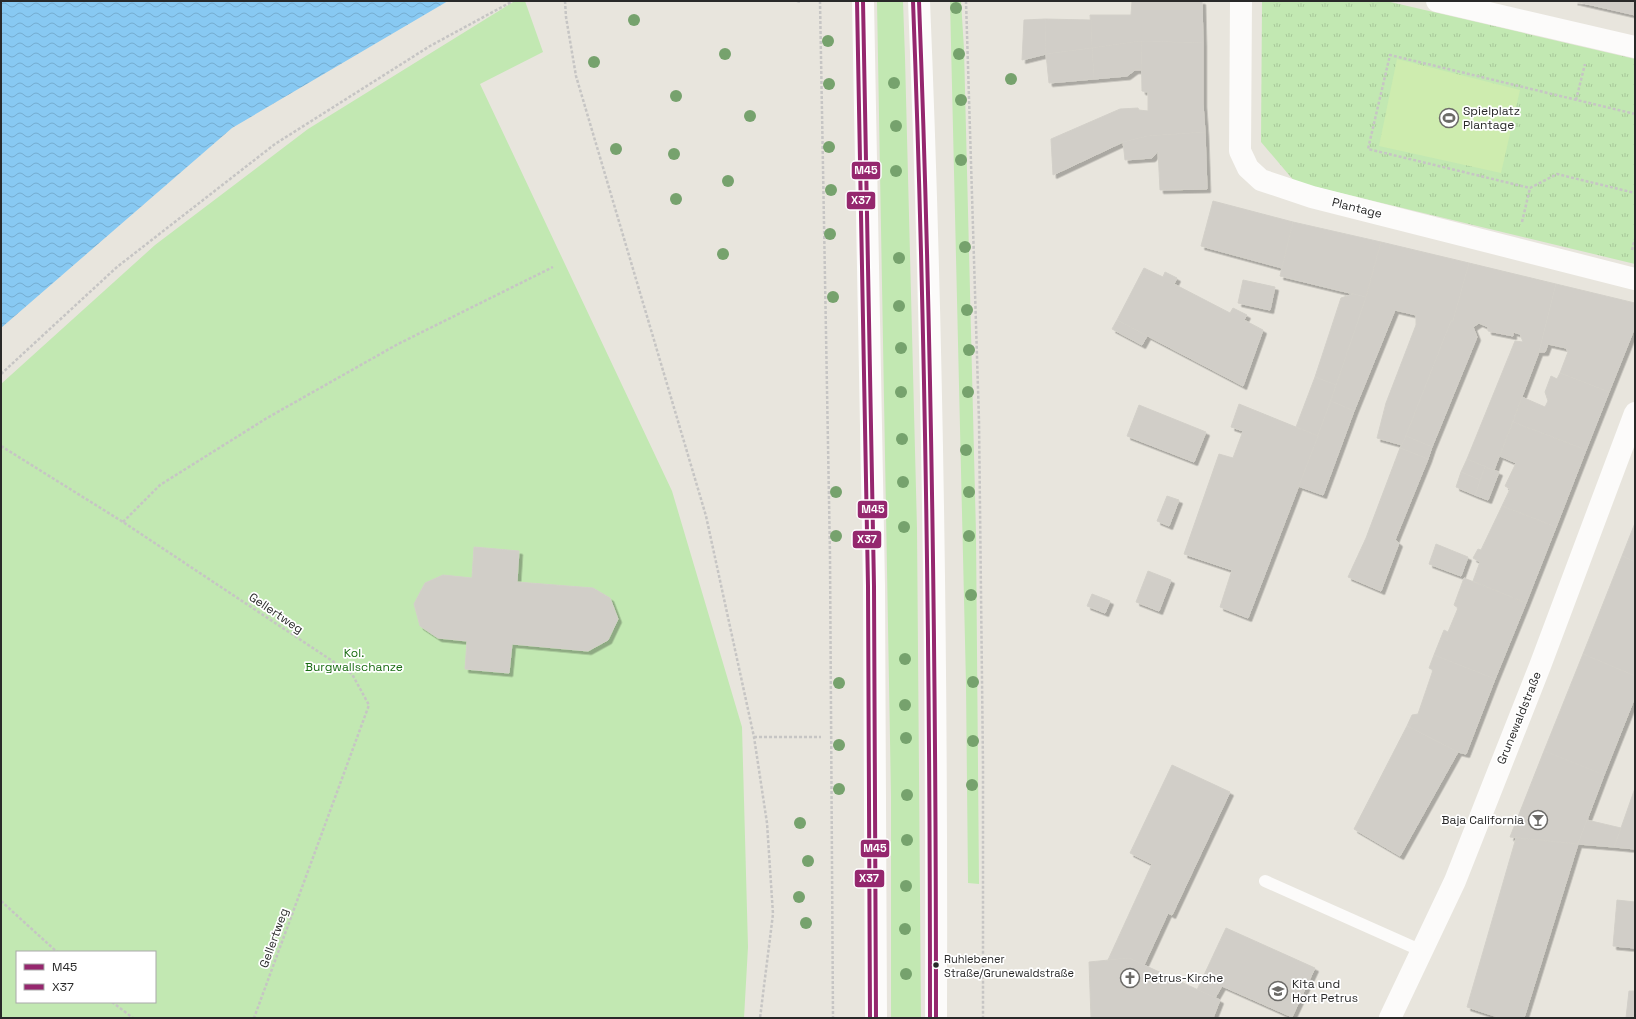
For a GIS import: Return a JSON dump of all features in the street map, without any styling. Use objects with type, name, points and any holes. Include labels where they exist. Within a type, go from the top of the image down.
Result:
[{"type":"main road","points":[[863,1],[874,578],[876,1018]]},
{"type":"main road","points":[[919,1],[930,370],[936,700],[936,1018]]},
{"type":"main road","name":"Plantage","points":[[1242,1],[1240,151],[1248,168],[1261,180],[1312,197],[1635,279]]},
{"type":"main road","points":[[1437,1],[1635,47]]},
{"type":"main road","name":"Grunewaldstraße","points":[[1390,1018],[1458,874],[1540,666],[1635,413]]},
{"type":"lane","points":[[1265,881],[1422,951]]},
{"type":"path","points":[[1,374],[117,267],[275,144],[430,46],[513,1]]},
{"type":"path","points":[[565,1],[566,17],[576,76],[706,516],[754,737],[767,823],[773,914],[760,1018]]},
{"type":"path","points":[[820,1],[830,555],[833,1018]]},
{"type":"path","points":[[966,1],[979,422],[983,765],[983,1018]]},
{"type":"path","points":[[1576,100],[1591,37]]},
{"type":"path","points":[[1635,114],[1390,55],[1368,148],[1530,188],[1557,174],[1635,193]]},
{"type":"path","points":[[1516,249],[1530,188]]},
{"type":"path","points":[[123,522],[160,485],[267,418],[398,344],[553,267]]},
{"type":"path","name":"Gellertweg","points":[[1,446],[123,522],[352,674],[368,705],[254,1018]]},
{"type":"path","points":[[754,737],[821,737]]},
{"type":"path","points":[[1,901],[56,951]]},
{"type":"path","points":[[113,1003],[133,1018]]},
{"type":"green space","name":"Kol. Burgwallschanze","points":[[515,1],[525,1],[543,52],[480,84],[672,491],[742,727],[748,947],[744,1018],[1,1018],[1,384],[155,245],[308,129]]},
{"type":"green space","points":[[877,1],[903,1],[917,529],[921,1018],[891,1018],[891,796]]},
{"type":"green space","points":[[950,1],[961,1],[964,49],[976,534],[979,884],[968,883],[966,684]]},
{"type":"green space","points":[[1262,1],[1386,1],[1635,59],[1635,264],[1295,182],[1261,142]]},
{"type":"green space","name":"Spielplatz Plantage","points":[[1397,59],[1520,90],[1501,173],[1379,146]]},
{"type":"water","points":[[1,1],[448,1],[232,128],[1,328]]},
{"type":"building","points":[[1132,1],[1202,1],[1203,43],[1141,41],[1092,48],[1090,15],[1131,15]]},
{"type":"building","points":[[1574,1],[1635,1],[1635,15]]},
{"type":"building","points":[[1045,19],[1046,54],[1022,60],[1024,20]]},
{"type":"building","points":[[1045,19],[1091,20],[1092,48],[1046,54]]},
{"type":"building","points":[[1141,41],[1203,43],[1203,104],[1205,132],[1148,136],[1123,142],[1053,175],[1051,139],[1120,109],[1138,108],[1139,110],[1148,111],[1148,92],[1142,91]]},
{"type":"building","points":[[1141,41],[1142,70],[1135,70],[1127,76],[1094,79],[1092,48]]},
{"type":"building","points":[[1092,48],[1094,79],[1049,83],[1046,54]]},
{"type":"building","points":[[1205,132],[1207,189],[1160,190],[1158,151],[1152,158],[1125,160],[1123,142],[1148,136]]},
{"type":"building","points":[[1213,201],[1293,222],[1282,268],[1201,246]]},
{"type":"building","points":[[1293,222],[1381,242],[1366,297],[1280,276]]},
{"type":"building","points":[[1381,242],[1469,263],[1453,321],[1451,321],[1402,445],[1377,438],[1386,403],[1416,325],[1416,315],[1395,310],[1354,411],[1331,401],[1366,297]]},
{"type":"building","points":[[1469,263],[1556,284],[1539,352],[1494,470],[1467,459],[1515,341],[1523,342],[1520,334],[1513,332],[1513,336],[1488,331],[1488,327],[1479,323],[1473,327],[1477,337],[1432,447],[1406,436],[1451,321],[1453,321]]},
{"type":"building","points":[[1144,268],[1163,277],[1165,272],[1177,278],[1174,284],[1230,313],[1233,308],[1247,315],[1244,320],[1263,330],[1243,386],[1117,320]]},
{"type":"building","points":[[1243,280],[1275,287],[1270,310],[1238,303]]},
{"type":"building","points":[[1556,284],[1635,303],[1635,327],[1609,392],[1560,373],[1568,352],[1566,348],[1548,344],[1545,352],[1539,352]]},
{"type":"building","points":[[1353,294],[1366,297],[1336,385],[1315,377],[1341,298]]},
{"type":"building","points":[[1117,320],[1147,336],[1142,345],[1112,329]]},
{"type":"building","points":[[1560,373],[1609,392],[1586,450],[1513,422],[1522,397],[1545,407],[1548,401],[1545,392],[1551,376],[1557,379]]},
{"type":"building","points":[[1315,377],[1336,385],[1318,436],[1296,427]]},
{"type":"building","points":[[1331,401],[1354,411],[1323,495],[1298,486]]},
{"type":"building","points":[[1239,404],[1318,436],[1248,618],[1220,607],[1232,570],[1184,554],[1219,454],[1233,458],[1243,431],[1231,427]]},
{"type":"building","points":[[1139,405],[1206,432],[1194,462],[1127,436]]},
{"type":"building","points":[[1513,422],[1586,450],[1556,527],[1502,506],[1510,489],[1505,486],[1516,463],[1500,456]]},
{"type":"building","points":[[1406,436],[1432,447],[1428,459],[1400,448]]},
{"type":"building","points":[[1400,448],[1428,459],[1395,540],[1399,543],[1381,591],[1348,577],[1366,538]]},
{"type":"building","points":[[1467,459],[1485,467],[1480,480],[1461,472]]},
{"type":"building","points":[[1485,467],[1499,472],[1488,500],[1475,495]]},
{"type":"building","points":[[1461,472],[1480,480],[1475,495],[1456,487]]},
{"type":"building","points":[[1167,496],[1179,500],[1169,526],[1157,521]]},
{"type":"building","points":[[1502,506],[1556,527],[1526,603],[1473,581],[1480,562],[1473,558],[1478,549],[1481,550]]},
{"type":"building","points":[[1635,523],[1635,562],[1622,556]]},
{"type":"building","points":[[1436,544],[1468,557],[1461,576],[1429,564]]},
{"type":"building","points":[[474,547],[519,551],[517,582],[593,588],[610,598],[618,619],[608,640],[588,651],[512,644],[509,673],[465,669],[467,641],[438,638],[420,626],[414,604],[425,583],[443,575],[472,578]]},
{"type":"building","points":[[1622,556],[1635,562],[1635,676],[1583,654]]},
{"type":"building","points":[[1148,571],[1171,580],[1159,611],[1136,602]]},
{"type":"building","points":[[1464,578],[1526,603],[1495,679],[1434,655],[1444,630],[1448,632],[1458,608],[1454,605]]},
{"type":"building","points":[[1092,594],[1110,601],[1105,613],[1087,606]]},
{"type":"building","points":[[1583,654],[1635,676],[1635,697],[1604,775],[1544,751]]},
{"type":"building","points":[[1434,655],[1495,679],[1466,754],[1458,752],[1407,726],[1412,715],[1418,714],[1433,670],[1429,668]]},
{"type":"building","points":[[1407,726],[1458,752],[1400,856],[1354,829]]},
{"type":"building","points":[[1544,751],[1604,775],[1578,844],[1510,837]]},
{"type":"building","points":[[1172,765],[1230,792],[1172,915],[1168,913],[1144,965],[1129,958],[1108,960],[1152,864],[1130,853]]},
{"type":"building","points":[[1635,788],[1635,849],[1614,847],[1621,828]]},
{"type":"building","points":[[1587,820],[1621,828],[1614,847],[1578,844]]},
{"type":"building","points":[[1516,838],[1578,844],[1524,1018],[1501,1018],[1467,1007]]},
{"type":"building","points":[[1617,900],[1635,902],[1635,948],[1613,946]]},
{"type":"building","points":[[1226,928],[1315,968],[1292,1017],[1222,986],[1215,998],[1197,990]]},
{"type":"building","name":"Petrus-Kirche","points":[[1129,958],[1220,1000],[1213,1018],[1091,1018],[1089,962]]},
{"type":"building","points":[[1629,991],[1635,991],[1635,1018],[1626,1018]]},
{"type":"transit line","name":"X37","points":[[857,1],[868,586],[870,1018]]},
{"type":"transit line","name":"M45","points":[[863,1],[874,586],[876,1018]]},
{"type":"transit line","name":"X37","points":[[913,1],[924,382],[929,764],[930,1018]]},
{"type":"transit line","name":"M45","points":[[919,1],[930,382],[935,764],[936,1018]]},
{"type":"place","name":"Spielplatz Plantage","points":[[1449,118]]},
{"type":"place","name":"Baja California","points":[[1538,820]]},
{"type":"place","name":"Ruhlebener Straße/Grunewaldstraße","points":[[936,965]]},
{"type":"place","name":"Petrus-Kirche","points":[[1130,978]]},
{"type":"place","name":"Kita und Hort Petrus","points":[[1278,991]]}]
